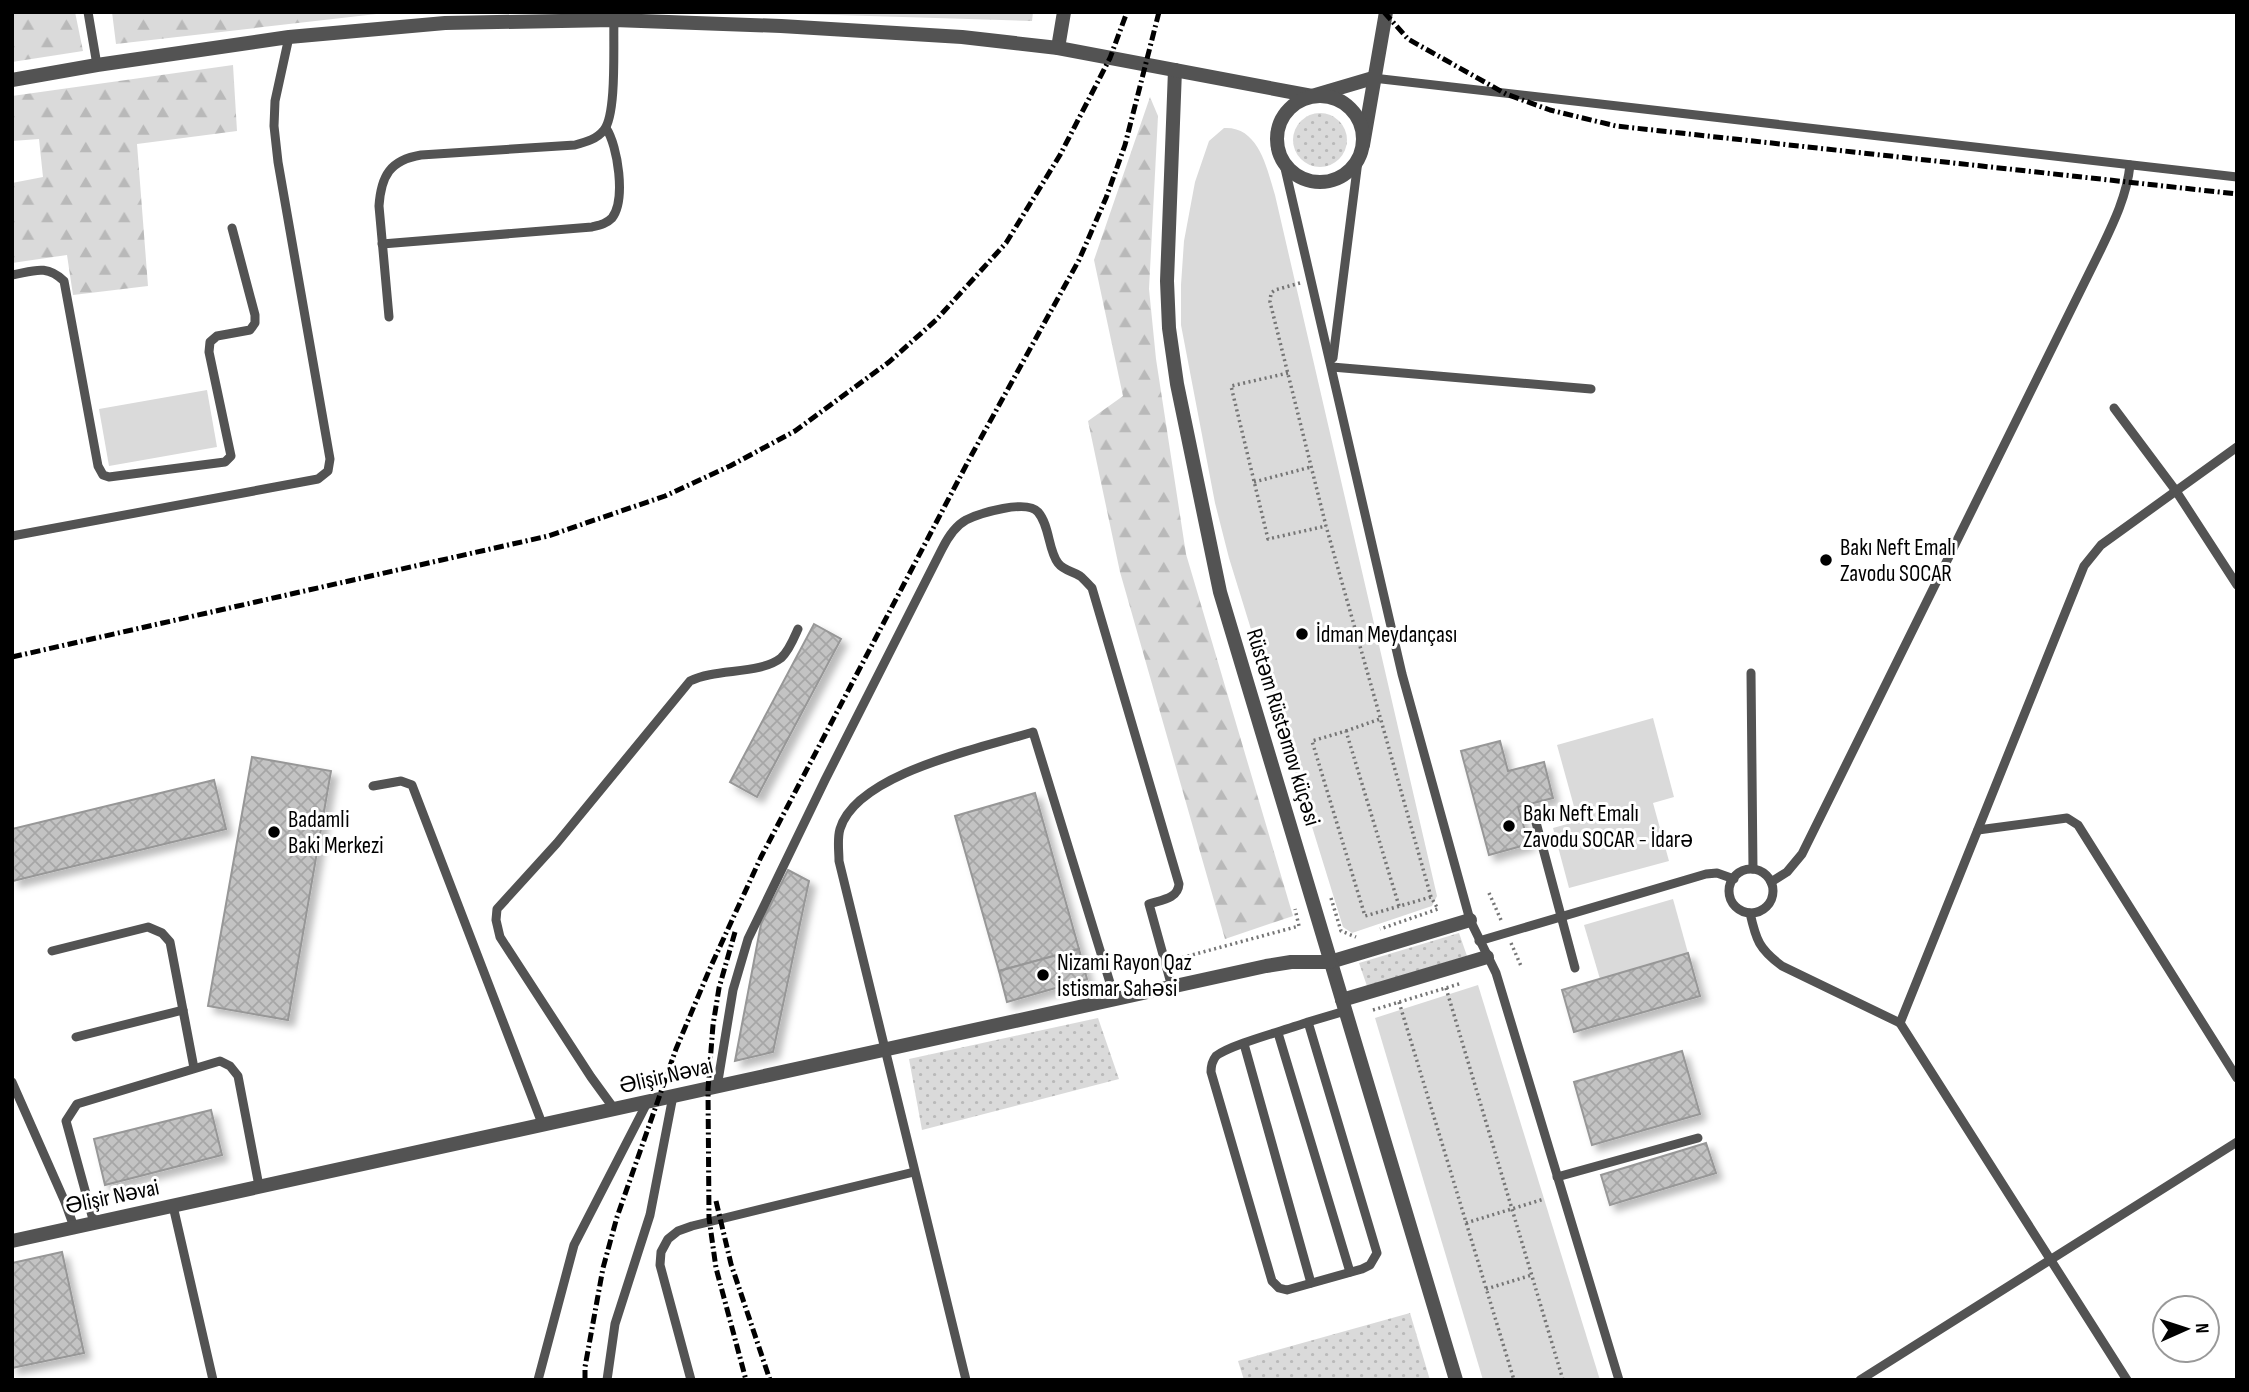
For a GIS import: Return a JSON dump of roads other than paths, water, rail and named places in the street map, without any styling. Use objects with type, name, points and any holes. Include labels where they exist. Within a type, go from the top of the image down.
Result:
[{"type":"street","points":[[1058,48],[1064,12]]},
{"type":"street","points":[[1373,78],[1312,96],[1297,103],[1284,115],[1277,131],[1278,148],[1284,164],[1297,176],[1314,182],[1331,181],[1346,174],[1358,161],[1386,12]]},
{"type":"street","points":[[12,80],[289,37],[443,18],[614,20],[871,31],[962,37],[1058,48],[1312,96],[1329,96],[1344,103],[1355,114],[1362,128],[1363,145]]},
{"type":"street","name":"Rüstəm Rüstəmov küçəsi","points":[[1175,70],[1167,307],[1177,384],[1228,621],[1456,1380]]},
{"type":"street","name":"Əlişir Nəvai","points":[[12,1241],[1266,966],[1291,962],[1330,962],[1470,920]]},
{"type":"street","points":[[1343,1005],[1487,957]]},
{"type":"lane","points":[[88,12],[97,65]]},
{"type":"lane","points":[[388,317],[380,191],[384,178],[398,161],[421,155],[576,145],[589,141],[606,128],[611,110],[614,20]]},
{"type":"lane","points":[[12,536],[317,479],[328,471],[330,459],[274,126],[275,101],[289,37]]},
{"type":"lane","points":[[1373,78],[2237,177]]},
{"type":"lane","points":[[382,244],[592,228],[604,224],[611,219],[619,200],[616,153],[612,137],[606,128]]},
{"type":"lane","points":[[1332,366],[1358,161]]},
{"type":"lane","points":[[1284,164],[1402,674],[1470,920],[1496,973],[1619,1380]]},
{"type":"lane","points":[[1771,882],[1787,872],[1802,853],[2110,230],[2128,182],[2130,165]]},
{"type":"lane","points":[[12,275],[41,270],[54,271],[64,281],[98,466],[103,475],[109,477],[225,462],[231,456],[208,352],[210,342],[217,336],[250,330],[255,323],[232,228]]},
{"type":"lane","points":[[1332,366],[1591,389]]},
{"type":"lane","points":[[2114,408],[2176,491],[2237,585]]},
{"type":"lane","points":[[1900,1023],[2084,566],[2101,545],[2237,447]]},
{"type":"lane","points":[[717,1087],[733,990],[748,939],[948,538],[965,520],[1016,505],[1031,507],[1038,512],[1049,534],[1056,562],[1068,572],[1079,574],[1092,588],[1179,884],[1179,890],[1174,896],[1149,904],[1171,987]]},
{"type":"lane","points":[[615,1110],[500,937],[496,920],[497,909],[556,843],[690,681],[701,676],[762,666],[775,661],[784,656],[798,629]]},
{"type":"lane","points":[[1751,673],[1753,869]]},
{"type":"lane","points":[[966,1380],[839,861],[840,828],[867,793],[907,771],[1033,732],[1115,999]]},
{"type":"lane","points":[[373,786],[401,780],[412,785],[542,1126]]},
{"type":"lane","points":[[1534,815],[1575,968]]},
{"type":"lane","points":[[1978,830],[2067,818],[2078,825],[2237,1078]]},
{"type":"lane","points":[[1753,869],[1767,876],[1771,882],[1773,889],[1769,904],[1757,912],[1742,911],[1732,901],[1730,886],[1734,879],[1746,870],[1753,869]]},
{"type":"lane","points":[[1479,941],[1706,874],[1717,873],[1734,879]]},
{"type":"lane","points":[[1750,913],[1755,939],[1766,954],[1782,966],[1900,1023],[2127,1380]]},
{"type":"lane","points":[[52,951],[148,927],[162,933],[170,943],[194,1068]]},
{"type":"lane","points":[[1307,1022],[1377,1253],[1370,1265],[1287,1290],[1279,1288],[1272,1281],[1211,1072],[1211,1064],[1215,1057],[1244,1044],[1307,1022],[1343,1005]]},
{"type":"lane","points":[[76,1037],[183,1010]]},
{"type":"lane","points":[[1278,1033],[1350,1272]]},
{"type":"lane","points":[[1244,1044],[1311,1283]]},
{"type":"lane","points":[[94,1223],[66,1121],[77,1104],[220,1061],[230,1066],[238,1076],[259,1186]]},
{"type":"lane","points":[[12,1082],[74,1227]]},
{"type":"lane","points":[[607,1380],[615,1324],[650,1215],[673,1097]]},
{"type":"lane","points":[[538,1380],[574,1245],[647,1103]]},
{"type":"lane","points":[[1557,1178],[1698,1138]]},
{"type":"lane","points":[[1860,1380],[2237,1142]]},
{"type":"lane","points":[[691,1380],[660,1265],[661,1252],[668,1240],[678,1231],[719,1217],[914,1172]]},
{"type":"lane","points":[[173,1206],[213,1380]]},
{"type":"railway","points":[[12,657],[548,536],[665,496],[730,466],[795,431],[889,362],[936,320],[1006,243],[1060,155],[1110,58],[1127,12]]},
{"type":"railway","points":[[585,1380],[603,1268],[617,1217],[676,1049],[761,857],[971,456],[1079,260],[1125,145],[1159,12]]},
{"type":"railway","points":[[1384,12],[1408,39],[1506,94],[1550,110],[1616,126],[2237,194]]},
{"type":"railway","points":[[735,932],[719,988],[713,1025],[708,1089],[709,1218],[716,1268],[746,1380]]},
{"type":"railway","points":[[716,1201],[731,1264],[770,1380]]},
{"type":"place","name":"Bakı Neft Emalı Zavodu SOCAR","points":[[1826,560]]},
{"type":"place","name":"İdman Meydançası","points":[[1302,634]]},
{"type":"place","name":"Bakı Neft Emalı Zavodu SOCAR - İdarə","points":[[1509,826]]},
{"type":"place","name":"Badamli Baki Merkezi","points":[[274,832]]},
{"type":"place","name":"Nizami Rayon Qaz İstismar Sahəsi","points":[[1043,975]]}]
